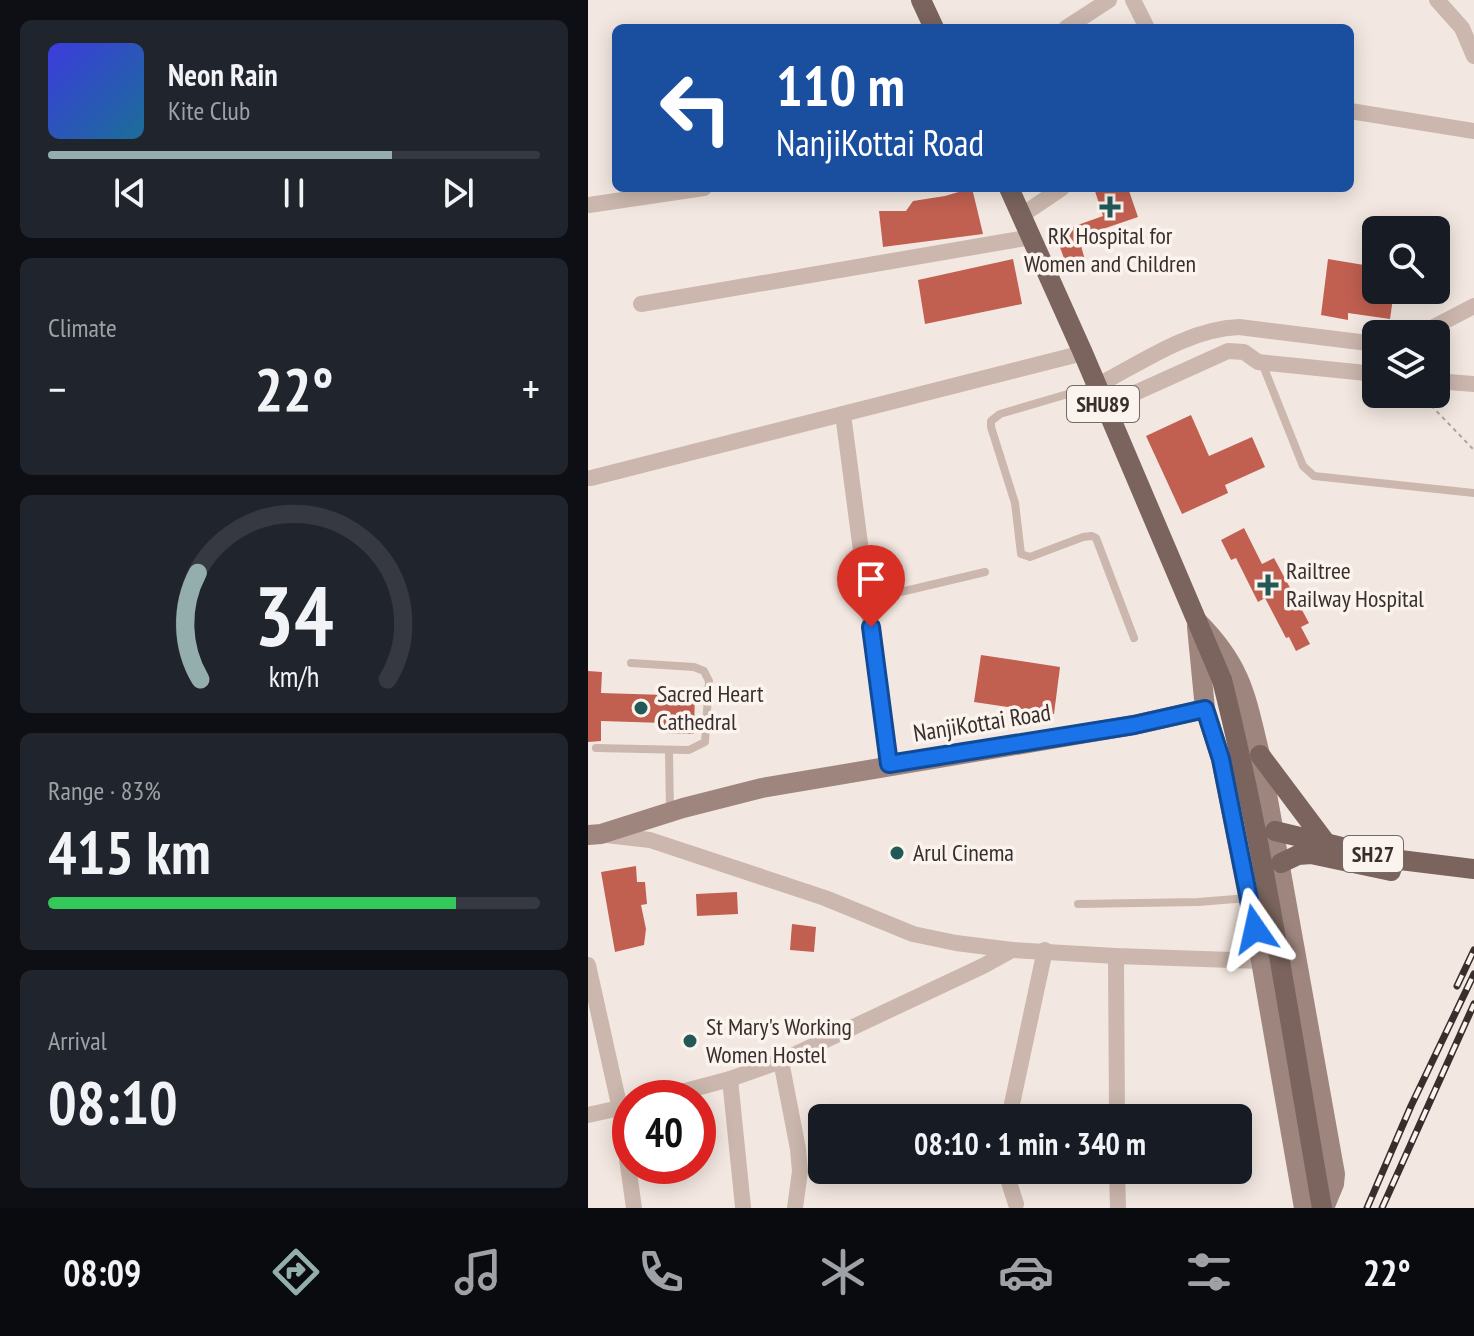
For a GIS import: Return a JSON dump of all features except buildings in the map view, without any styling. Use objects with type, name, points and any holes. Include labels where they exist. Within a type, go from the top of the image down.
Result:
[{"type":"main road","points":[[921,0],[932,24]]},
{"type":"main road","name":"SHU89","points":[[1011,192],[1222,680],[1273,917],[1323,1208]]},
{"type":"main road","points":[[1260,755],[1326,843]]},
{"type":"main road","name":"SH27","points":[[1275,831],[1392,859],[1474,869]]},
{"type":"main road","name":"SH27","points":[[1281,863],[1298,855],[1311,854],[1365,867],[1474,883]]},
{"type":"street","points":[[1072,24],[1109,0]]},
{"type":"street","points":[[1133,0],[1145,24]]},
{"type":"street","points":[[1437,0],[1462,28],[1474,56]]},
{"type":"street","points":[[1354,112],[1474,131]]},
{"type":"street","points":[[589,205],[677,192]]},
{"type":"street","points":[[1022,215],[1056,192]]},
{"type":"street","points":[[641,304],[1032,237]]},
{"type":"street","points":[[1447,320],[1474,306]]},
{"type":"street","points":[[1096,386],[1200,333],[1221,328],[1239,327],[1362,342]]},
{"type":"street","points":[[1104,407],[1228,351],[1244,352],[1261,362],[1362,373]]},
{"type":"street","points":[[591,478],[1083,353]]},
{"type":"street","points":[[1450,382],[1474,384]]},
{"type":"street","points":[[843,414],[889,764]]},
{"type":"street","points":[[1197,620],[1205,709],[1221,759],[1261,961],[1304,1208]]},
{"type":"street","points":[[1197,620],[1222,646],[1244,688],[1260,755],[1335,1174],[1323,1208]]},
{"type":"street","name":"NanjiKottai Road","points":[[594,834],[762,788],[889,764],[1134,725],[1205,709]]},
{"type":"street","points":[[594,834],[650,840],[825,898],[913,934],[956,943],[1012,950],[1261,961],[1297,954]]},
{"type":"street","points":[[716,1083],[781,1061],[1012,950]]},
{"type":"street","points":[[1012,1104],[1045,950]]},
{"type":"street","points":[[1116,956],[1117,1104]]},
{"type":"street","points":[[588,965],[591,998],[617,1080]]},
{"type":"street","points":[[781,1061],[798,1149],[800,1171],[795,1208]]},
{"type":"street","points":[[730,1079],[743,1207]]},
{"type":"street","points":[[588,1115],[612,1110]]},
{"type":"street","points":[[632,1184],[634,1208]]},
{"type":"street","points":[[1010,1184],[1016,1204]]},
{"type":"street","points":[[1117,1184],[1118,1208]]},
{"type":"lane","points":[[1261,362],[1303,466],[1314,476],[1474,493]]},
{"type":"lane","points":[[1096,386],[1000,414],[991,421],[991,427],[1013,493],[1021,554],[1030,557],[1088,536],[1096,538],[1134,638]]},
{"type":"lane","points":[[867,600],[985,572]]},
{"type":"lane","points":[[596,748],[689,750],[705,742],[707,675],[700,668],[631,663]]},
{"type":"lane","points":[[669,751],[670,812]]},
{"type":"lane","points":[[1078,904],[1248,898]]},
{"type":"path","points":[[1434,408],[1474,450]]},
{"type":"railway","points":[[1457,986],[1474,950]]},
{"type":"railway","points":[[1367,1208],[1411,1106],[1474,974]]},
{"type":"railway","points":[[1382,1208],[1474,1004]]},
{"type":"place","name":"RK Hospital for Women and Children","points":[[1110,207]]},
{"type":"place","name":"Railtree Railway Hospital","points":[[1268,585]]},
{"type":"place","name":"Sacred Heart Cathedral","points":[[641,708]]},
{"type":"place","name":"Arul Cinema","points":[[897,853]]},
{"type":"place","name":"St Mary's Working Women Hostel","points":[[690,1041]]},
{"type":"route","points":[[871,627],[889,764],[1134,725],[1205,709],[1221,759],[1255,929]]}]
